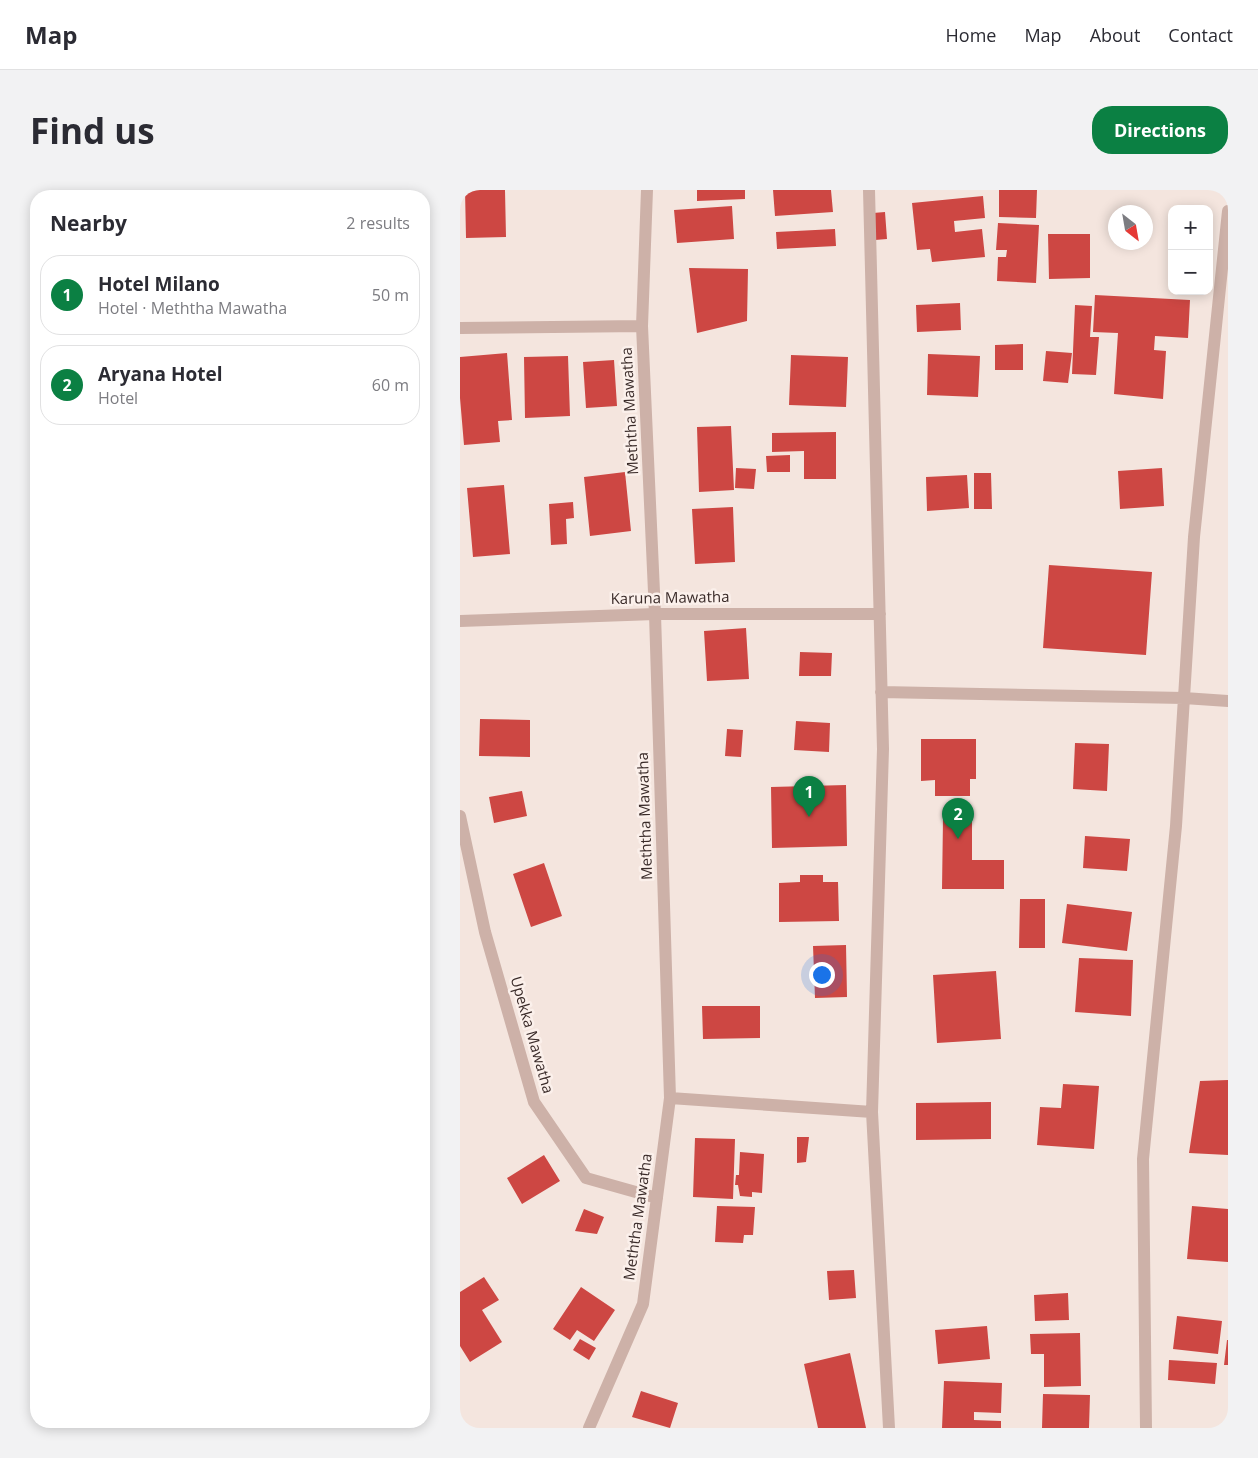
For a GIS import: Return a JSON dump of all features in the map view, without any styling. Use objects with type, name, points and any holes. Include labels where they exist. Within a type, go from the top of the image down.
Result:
[{"type":"street","name":"Meththa Mawatha","points":[[589,1428],[643,1304],[670,1098],[655,614],[642,326],[647,190]]},
{"type":"street","points":[[869,190],[883,749],[872,1112],[890,1428]]},
{"type":"street","points":[[1146,1428],[1143,1159],[1176,826],[1194,537],[1228,211]]},
{"type":"street","points":[[460,328],[642,326]]},
{"type":"street","name":"Karuna Mawatha","points":[[460,621],[655,614],[880,614]]},
{"type":"street","points":[[881,692],[1184,698],[1228,701]]},
{"type":"street","name":"Upekka Mawatha","points":[[460,816],[485,932],[534,1102],[586,1178],[657,1198]]},
{"type":"street","points":[[670,1098],[872,1112]]},
{"type":"building","points":[[465,190],[505,190],[506,237],[466,238]]},
{"type":"building","points":[[697,190],[745,190],[745,199],[697,201]]},
{"type":"building","points":[[773,190],[831,190],[833,212],[775,216]]},
{"type":"building","points":[[999,190],[1037,190],[1036,218],[999,217]]},
{"type":"building","points":[[983,196],[985,218],[954,221],[955,232],[982,229],[985,257],[932,262],[930,249],[917,250],[912,203]]},
{"type":"building","points":[[732,206],[734,239],[677,243],[674,210]]},
{"type":"building","points":[[885,212],[887,239],[875,240],[873,213]]},
{"type":"building","points":[[998,223],[1039,225],[1036,283],[997,281],[998,257],[1006,257],[1007,250],[996,250]]},
{"type":"building","points":[[835,229],[836,246],[777,249],[776,232]]},
{"type":"building","points":[[1048,234],[1090,234],[1090,278],[1049,279]]},
{"type":"building","points":[[689,268],[748,269],[747,321],[697,333]]},
{"type":"building","points":[[1095,295],[1190,300],[1188,338],[1155,336],[1154,350],[1166,351],[1163,399],[1114,394],[1118,333],[1093,332]]},
{"type":"building","points":[[960,303],[961,330],[917,332],[916,305]]},
{"type":"building","points":[[1075,305],[1092,306],[1090,337],[1099,337],[1096,375],[1072,374]]},
{"type":"building","points":[[1023,344],[1023,370],[995,370],[995,345]]},
{"type":"building","points":[[1046,351],[1072,353],[1068,383],[1043,381]]},
{"type":"building","points":[[507,353],[512,420],[498,421],[500,442],[464,445],[460,398],[460,357]]},
{"type":"building","points":[[928,354],[980,356],[978,397],[927,395]]},
{"type":"building","points":[[791,355],[848,357],[846,407],[789,405]]},
{"type":"building","points":[[568,356],[570,416],[525,418],[524,357]]},
{"type":"building","points":[[614,360],[617,406],[586,408],[583,362]]},
{"type":"building","points":[[731,426],[734,490],[699,492],[697,427]]},
{"type":"building","points":[[836,432],[836,479],[804,479],[804,451],[772,452],[772,433]]},
{"type":"building","points":[[790,455],[790,472],[767,472],[766,456]]},
{"type":"building","points":[[736,468],[756,469],[754,489],[735,488]]},
{"type":"building","points":[[1162,468],[1164,506],[1120,509],[1118,471]]},
{"type":"building","points":[[625,472],[631,531],[590,536],[584,477]]},
{"type":"building","points":[[974,473],[991,473],[992,509],[974,509]]},
{"type":"building","points":[[967,475],[969,508],[927,511],[926,477]]},
{"type":"building","points":[[504,485],[510,554],[473,557],[467,488]]},
{"type":"building","points":[[573,502],[574,518],[566,519],[567,544],[551,545],[549,504]]},
{"type":"building","points":[[733,507],[735,562],[695,564],[692,509]]},
{"type":"building","points":[[1049,565],[1152,572],[1146,655],[1043,648]]},
{"type":"building","points":[[746,628],[749,679],[707,681],[704,631]]},
{"type":"building","points":[[800,652],[832,653],[831,676],[799,676]]},
{"type":"building","points":[[480,719],[530,720],[530,757],[479,756]]},
{"type":"building","points":[[796,721],[830,723],[829,752],[794,750]]},
{"type":"building","points":[[727,729],[743,730],[741,757],[725,756]]},
{"type":"building","points":[[921,739],[976,739],[976,779],[970,779],[970,796],[935,796],[935,780],[921,781]]},
{"type":"building","points":[[1075,743],[1109,744],[1107,791],[1073,789]]},
{"type":"building","points":[[846,785],[847,846],[772,848],[771,787]]},
{"type":"building","points":[[522,791],[527,816],[494,823],[489,797]]},
{"type":"building","points":[[943,819],[972,819],[972,860],[1004,860],[1004,889],[942,889]]},
{"type":"building","points":[[1085,836],[1130,839],[1127,871],[1083,868]]},
{"type":"building","points":[[544,863],[562,916],[531,927],[513,874]]},
{"type":"building","points":[[800,875],[823,875],[823,882],[838,882],[839,921],[779,922],[779,883],[800,882]]},
{"type":"building","points":[[1020,899],[1045,899],[1045,948],[1019,948]]},
{"type":"building","points":[[1067,904],[1132,912],[1127,951],[1062,943]]},
{"type":"building","points":[[846,945],[847,997],[815,998],[813,946]]},
{"type":"building","points":[[1079,958],[1133,960],[1131,1016],[1075,1012]]},
{"type":"building","points":[[996,971],[1001,1039],[937,1043],[933,975]]},
{"type":"building","points":[[702,1006],[760,1006],[760,1038],[703,1039]]},
{"type":"building","points":[[1228,1080],[1228,1155],[1189,1153],[1200,1081]]},
{"type":"building","points":[[1063,1084],[1099,1086],[1094,1149],[1037,1145],[1040,1107],[1061,1108]]},
{"type":"building","points":[[991,1102],[991,1139],[916,1140],[916,1103]]},
{"type":"building","points":[[797,1137],[809,1137],[806,1162],[797,1163]]},
{"type":"building","points":[[695,1138],[735,1139],[733,1199],[693,1197]]},
{"type":"building","points":[[740,1152],[764,1154],[762,1193],[752,1192],[752,1197],[740,1196],[738,1185],[735,1185],[736,1175],[739,1175]]},
{"type":"building","points":[[544,1155],[560,1181],[522,1204],[507,1178]]},
{"type":"building","points":[[717,1206],[755,1207],[753,1235],[744,1235],[743,1243],[715,1242]]},
{"type":"building","points":[[1192,1206],[1228,1209],[1228,1262],[1187,1259]]},
{"type":"building","points":[[584,1209],[604,1217],[597,1234],[575,1231]]},
{"type":"building","points":[[854,1270],[856,1298],[829,1300],[827,1271]]},
{"type":"building","points":[[484,1277],[499,1300],[482,1310],[502,1342],[470,1362],[460,1346],[460,1292]]},
{"type":"building","points":[[581,1287],[615,1310],[594,1341],[577,1330],[570,1340],[553,1329]]},
{"type":"building","points":[[1068,1293],[1069,1320],[1035,1321],[1034,1295]]},
{"type":"building","points":[[1177,1316],[1222,1321],[1218,1354],[1173,1349]]},
{"type":"building","points":[[987,1326],[990,1359],[938,1364],[935,1330]]},
{"type":"building","points":[[1080,1333],[1081,1386],[1044,1387],[1044,1354],[1031,1354],[1030,1334]]},
{"type":"building","points":[[580,1339],[596,1348],[589,1360],[573,1350]]},
{"type":"building","points":[[1227,1340],[1228,1365],[1224,1365]]},
{"type":"building","points":[[850,1353],[866,1428],[818,1428],[804,1364]]},
{"type":"building","points":[[1169,1360],[1217,1363],[1215,1384],[1168,1380]]},
{"type":"building","points":[[944,1381],[1002,1383],[1001,1413],[974,1412],[974,1420],[1001,1421],[1001,1428],[942,1428]]},
{"type":"building","points":[[641,1391],[678,1403],[670,1428],[632,1417]]},
{"type":"building","points":[[1043,1394],[1090,1395],[1089,1428],[1042,1428]]},
{"type":"place","name":"Hotel Milano","points":[[809,817]]},
{"type":"place","name":"Aryana Hotel","points":[[958,839]]}]
